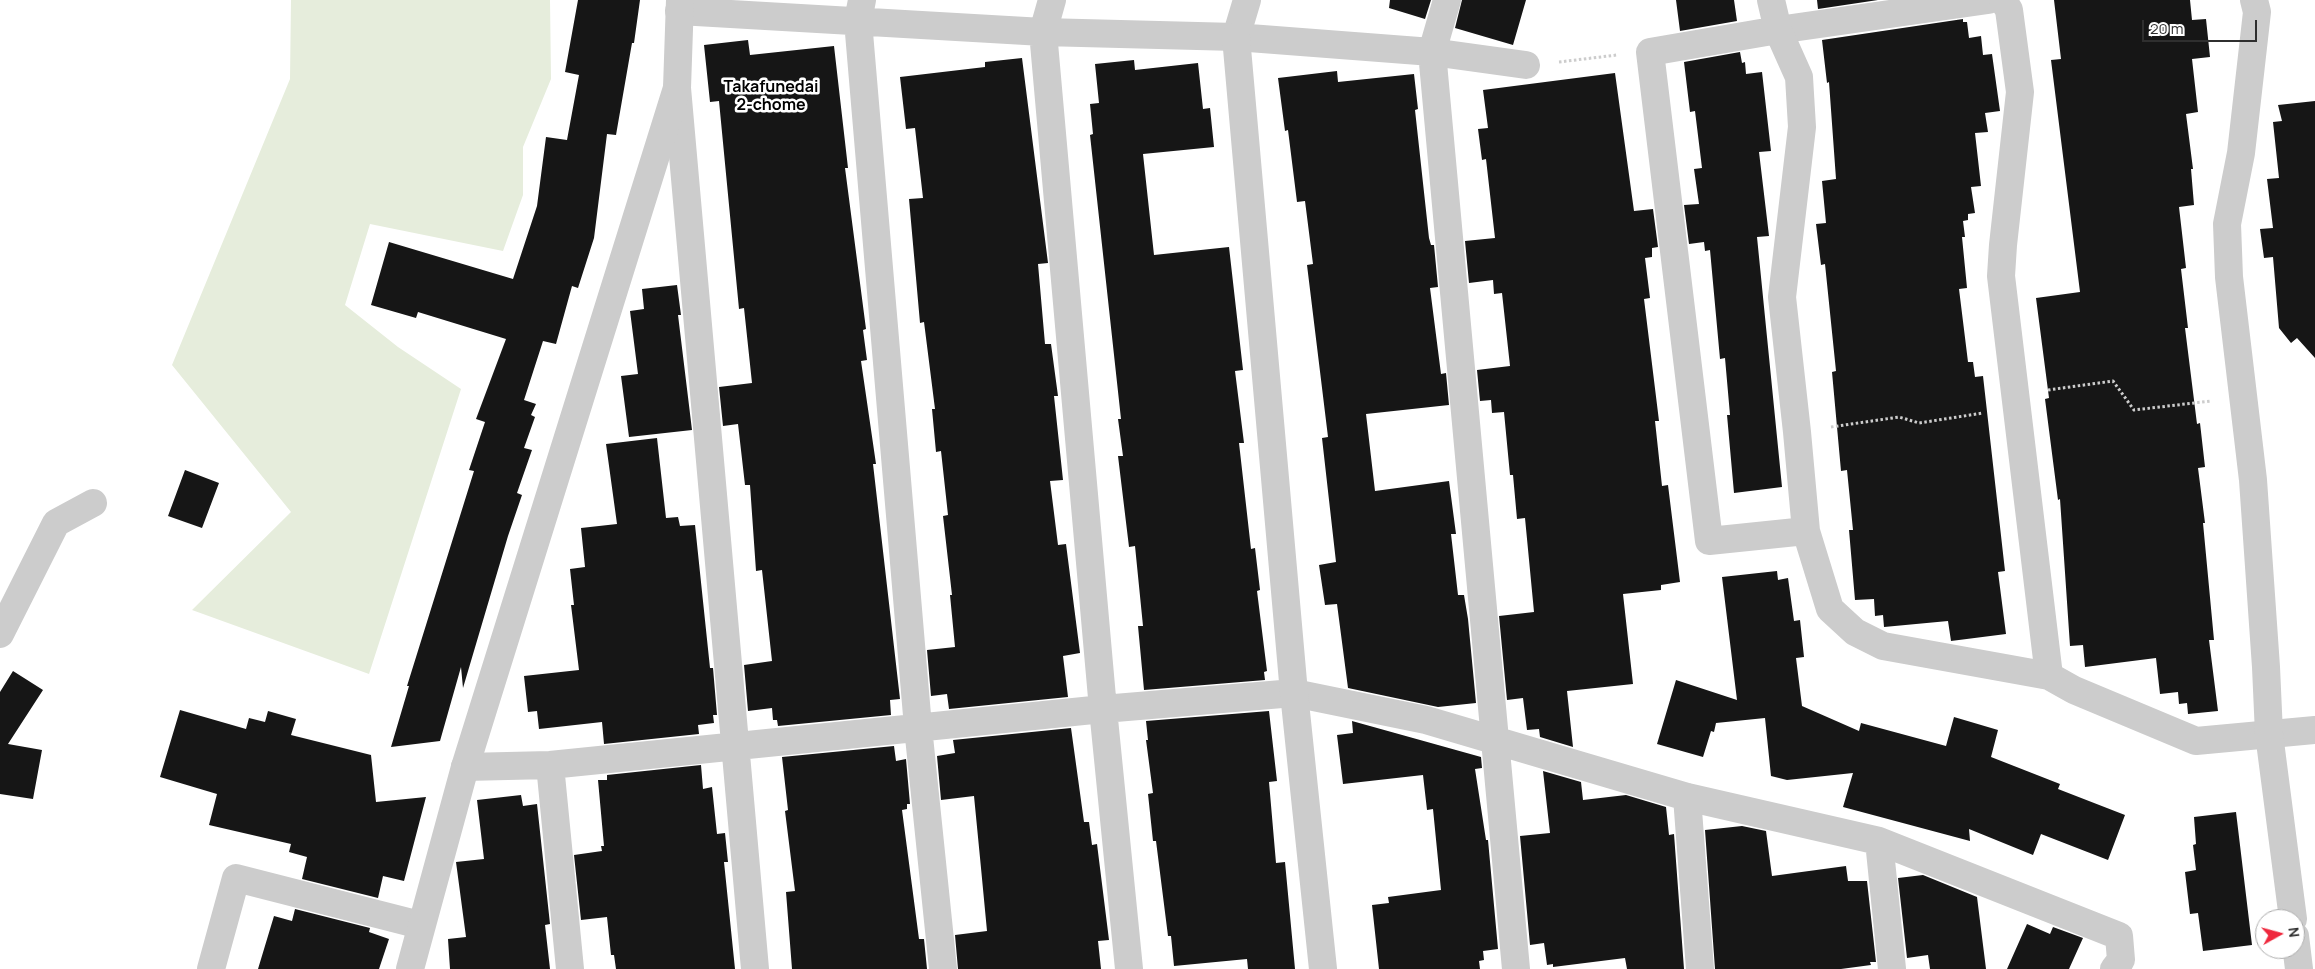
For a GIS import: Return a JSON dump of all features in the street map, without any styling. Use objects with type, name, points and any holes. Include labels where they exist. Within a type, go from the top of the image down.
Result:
[{"type":"street","points":[[1052,0],[1043,32],[1128,969]]},
{"type":"street","points":[[1247,0],[1236,37],[1294,693],[1323,969]]},
{"type":"street","points":[[1447,0],[1432,52],[1516,969]]},
{"type":"street","points":[[1771,0],[1778,30],[1799,77],[1802,127],[1782,297],[1806,531],[1830,609],[1855,632],[1883,646],[2049,676],[2074,690],[2196,741],[2315,730]]},
{"type":"street","points":[[1806,531],[1709,542],[1650,52],[1778,30],[1988,0]]},
{"type":"street","points":[[2003,0],[2009,10],[2020,92],[2003,245],[2002,276],[2015,402],[2049,676]]},
{"type":"street","points":[[2254,0],[2257,12],[2240,153],[2228,224],[2229,277],[2253,480],[2269,734],[2292,909]]},
{"type":"street","points":[[755,969],[677,88],[679,5],[860,10],[1043,32],[1236,37],[1432,52],[1526,65]]},
{"type":"street","points":[[860,10],[918,727],[943,969]]},
{"type":"street","points":[[410,969],[420,925],[465,767],[677,88]]},
{"type":"street","points":[[0,634],[56,522],[93,503]]},
{"type":"street","points":[[465,767],[550,765],[736,744],[1294,693],[1426,720],[1687,797],[1879,841],[2119,936],[2121,960],[2114,969]]},
{"type":"street","points":[[550,765],[570,969]]},
{"type":"street","points":[[1687,797],[1700,969]]},
{"type":"street","points":[[1879,841],[1892,969]]},
{"type":"street","points":[[211,969],[236,878],[420,925]]},
{"type":"path","points":[[1526,65],[1650,52]]},
{"type":"path","points":[[1797,432],[1900,417],[1919,422],[2113,381],[2134,410],[2244,398]]},
{"type":"green space","points":[[291,0],[550,0],[551,79],[523,147],[523,195],[503,251],[370,224],[345,305],[398,347],[461,389],[369,674],[192,610],[291,512],[172,365],[290,79]]},
{"type":"building","points":[[578,0],[640,0],[634,43],[632,43],[616,135],[607,134],[594,238],[578,288],[572,286],[556,344],[543,341],[524,400],[536,404],[531,415],[535,417],[524,448],[532,450],[517,493],[522,495],[463,688],[461,667],[440,741],[391,747],[409,686],[407,686],[474,471],[469,470],[485,422],[476,419],[506,339],[418,312],[416,318],[371,305],[389,242],[513,279],[537,206],[546,137],[567,140],[579,75],[565,72]]},
{"type":"building","points":[[1390,0],[1431,0],[1425,19],[1389,8]]},
{"type":"building","points":[[1462,0],[1526,0],[1513,45],[1455,28]]},
{"type":"building","points":[[1676,0],[1734,0],[1737,21],[1680,31]]},
{"type":"building","points":[[1817,0],[1878,0],[1818,9]]},
{"type":"building","points":[[2054,0],[2190,0],[2192,20],[2206,19],[2210,57],[2192,59],[2198,112],[2186,114],[2193,169],[2191,169],[2194,205],[2179,207],[2186,268],[2181,269],[2188,328],[2185,328],[2197,424],[2200,423],[2205,467],[2198,468],[2205,523],[2203,523],[2214,640],[2209,640],[2218,711],[2188,714],[2187,703],[2179,704],[2178,692],[2160,694],[2156,658],[2085,667],[2083,645],[2070,646],[2060,499],[2058,500],[2045,399],[2049,398],[2036,298],[2080,292],[2051,60],[2061,59]]},
{"type":"building","points":[[1963,19],[1963,22],[1967,22],[1969,38],[1981,36],[1983,55],[1992,54],[2000,111],[1985,113],[1988,132],[1975,133],[1981,186],[1971,187],[1975,213],[1968,214],[1968,220],[1963,221],[1965,237],[1962,237],[1967,288],[1959,289],[1968,362],[1973,362],[1975,377],[1983,376],[2005,571],[1998,572],[2006,634],[1951,641],[1948,621],[1884,627],[1883,615],[1875,616],[1874,599],[1855,600],[1849,530],[1853,530],[1847,470],[1841,471],[1832,372],[1836,371],[1825,264],[1821,265],[1816,224],[1826,223],[1822,181],[1836,179],[1829,82],[1827,83],[1822,40]]},
{"type":"building","points":[[748,40],[750,55],[834,46],[848,168],[845,168],[866,329],[863,330],[867,360],[861,361],[876,464],[873,464],[900,699],[890,700],[891,715],[778,726],[777,720],[773,720],[772,708],[748,711],[744,665],[772,661],[762,570],[756,571],[750,485],[745,485],[738,424],[723,426],[719,387],[752,383],[744,308],[739,309],[719,101],[710,102],[704,45]]},
{"type":"building","points":[[1740,52],[1742,63],[1745,62],[1746,74],[1762,72],[1771,151],[1759,152],[1769,236],[1757,237],[1782,487],[1734,493],[1727,415],[1730,415],[1725,358],[1720,359],[1710,250],[1705,251],[1704,242],[1689,244],[1684,205],[1699,204],[1694,169],[1702,168],[1695,111],[1690,112],[1684,62]]},
{"type":"building","points":[[1022,58],[1048,263],[1038,264],[1045,344],[1051,344],[1058,396],[1054,396],[1063,480],[1050,481],[1058,545],[1066,544],[1080,653],[1063,656],[1068,697],[949,709],[947,694],[931,696],[927,650],[955,647],[950,595],[952,595],[943,516],[948,515],[941,451],[936,452],[932,409],[935,409],[924,322],[920,323],[909,199],[923,198],[915,128],[906,129],[900,77],[985,67],[985,62]]},
{"type":"building","points":[[1134,60],[1135,70],[1198,63],[1203,109],[1210,108],[1214,147],[1143,154],[1154,255],[1229,247],[1243,370],[1235,371],[1244,443],[1239,443],[1251,549],[1255,548],[1260,590],[1257,591],[1267,671],[1264,672],[1265,680],[1144,690],[1138,626],[1143,626],[1135,546],[1129,547],[1118,456],[1123,456],[1118,419],[1121,419],[1090,135],[1093,134],[1090,104],[1099,103],[1095,64]]},
{"type":"building","points":[[1337,71],[1338,82],[1414,74],[1418,109],[1415,110],[1429,238],[1431,245],[1434,245],[1438,287],[1430,288],[1441,374],[1446,373],[1449,405],[1366,414],[1375,491],[1449,481],[1456,534],[1451,534],[1458,595],[1464,595],[1468,619],[1476,703],[1438,707],[1348,688],[1337,604],[1325,605],[1319,565],[1336,562],[1322,438],[1328,437],[1307,265],[1313,264],[1305,201],[1297,202],[1288,130],[1285,131],[1278,78]]},
{"type":"building","points":[[1615,73],[1634,211],[1653,209],[1658,247],[1652,248],[1652,257],[1645,258],[1650,298],[1644,299],[1659,421],[1655,421],[1662,486],[1668,485],[1680,582],[1661,585],[1661,590],[1623,594],[1633,684],[1567,691],[1573,747],[1540,737],[1539,729],[1527,730],[1523,698],[1507,700],[1499,616],[1534,612],[1525,518],[1517,519],[1513,475],[1510,475],[1504,412],[1492,413],[1491,400],[1480,401],[1477,370],[1510,366],[1502,293],[1494,294],[1493,280],[1469,283],[1465,241],[1495,238],[1486,159],[1482,160],[1478,129],[1488,128],[1483,90]]},
{"type":"building","points":[[2315,101],[2315,358],[2297,338],[2291,343],[2279,328],[2273,257],[2264,258],[2260,229],[2273,228],[2267,179],[2279,178],[2273,122],[2282,121],[2278,105]]},
{"type":"building","points":[[677,285],[681,315],[678,315],[692,430],[629,437],[621,376],[638,374],[630,311],[644,309],[642,289]]},
{"type":"building","points":[[657,438],[666,518],[678,517],[680,526],[695,525],[710,668],[713,668],[717,715],[713,715],[714,723],[698,725],[699,734],[604,744],[602,722],[539,729],[537,711],[528,712],[524,676],[579,670],[571,605],[574,605],[570,569],[585,567],[581,528],[617,524],[606,444]]},
{"type":"building","points":[[185,470],[219,483],[202,528],[168,516]]},
{"type":"building","points":[[1777,571],[1778,580],[1788,578],[1794,621],[1800,620],[1804,657],[1796,658],[1802,706],[1859,731],[1861,723],[1946,746],[1954,717],[1998,730],[1991,757],[2060,784],[2058,789],[2125,815],[2108,860],[2041,834],[2033,855],[1969,829],[1970,841],[1843,807],[1853,773],[1787,780],[1771,776],[1765,718],[1716,723],[1714,732],[1711,731],[1703,757],[1657,744],[1676,680],[1737,700],[1722,577]]},
{"type":"building","points":[[13,671],[43,690],[8,744],[42,750],[33,799],[0,794],[0,692]]},
{"type":"building","points":[[180,710],[246,729],[249,718],[265,722],[268,711],[296,719],[291,735],[371,755],[376,802],[426,797],[404,881],[383,876],[378,898],[302,879],[307,857],[289,852],[291,844],[209,825],[217,794],[160,777]]},
{"type":"building","points":[[1269,711],[1277,781],[1269,782],[1276,863],[1285,862],[1295,969],[1248,969],[1247,959],[1174,966],[1171,936],[1168,936],[1156,841],[1153,841],[1148,794],[1153,793],[1146,740],[1148,740],[1146,721]]},
{"type":"building","points":[[1352,721],[1481,757],[1482,768],[1475,769],[1486,840],[1488,840],[1498,949],[1483,951],[1484,960],[1479,961],[1480,969],[1379,969],[1372,905],[1389,903],[1388,897],[1441,890],[1433,809],[1427,810],[1423,775],[1343,784],[1337,735],[1353,733]]},
{"type":"building","points":[[1071,728],[1084,822],[1089,822],[1092,845],[1097,844],[1109,940],[1098,941],[1101,969],[958,969],[955,935],[987,931],[974,796],[941,800],[937,756],[955,753],[953,740]]},
{"type":"building","points":[[894,746],[896,761],[906,759],[910,804],[907,804],[907,809],[902,810],[919,939],[924,939],[927,969],[792,969],[786,892],[795,891],[785,811],[788,810],[782,757]]},
{"type":"building","points":[[701,765],[703,789],[712,787],[717,834],[725,833],[728,862],[724,862],[735,969],[616,969],[614,955],[611,955],[607,917],[581,920],[574,855],[602,851],[601,846],[604,846],[598,780],[607,780],[607,775]]},
{"type":"building","points":[[1543,771],[1581,782],[1583,800],[1626,795],[1666,807],[1669,835],[1674,834],[1684,969],[1627,969],[1625,958],[1553,967],[1553,964],[1547,965],[1544,943],[1530,945],[1520,836],[1550,833]]},
{"type":"building","points":[[521,795],[523,806],[537,804],[550,924],[545,925],[550,969],[450,969],[448,939],[466,937],[456,862],[484,859],[477,800]]},
{"type":"building","points":[[2236,812],[2252,945],[2203,951],[2198,913],[2190,914],[2185,872],[2196,870],[2193,845],[2196,844],[2194,817]]},
{"type":"building","points":[[1742,826],[1766,831],[1772,876],[1846,866],[1848,881],[1867,881],[1876,962],[1870,962],[1871,965],[1841,969],[1715,969],[1705,830]]},
{"type":"building","points":[[1923,875],[1977,897],[1986,969],[1930,969],[1928,955],[1907,958],[1898,878]]},
{"type":"building","points":[[295,909],[370,928],[369,932],[389,939],[379,969],[258,969],[274,916],[292,921]]},
{"type":"building","points":[[2027,924],[2050,934],[2053,927],[2083,938],[2069,969],[2007,969]]},
{"type":"district","name":"Takafunedai 2-chome","points":[[771,97]]}]
